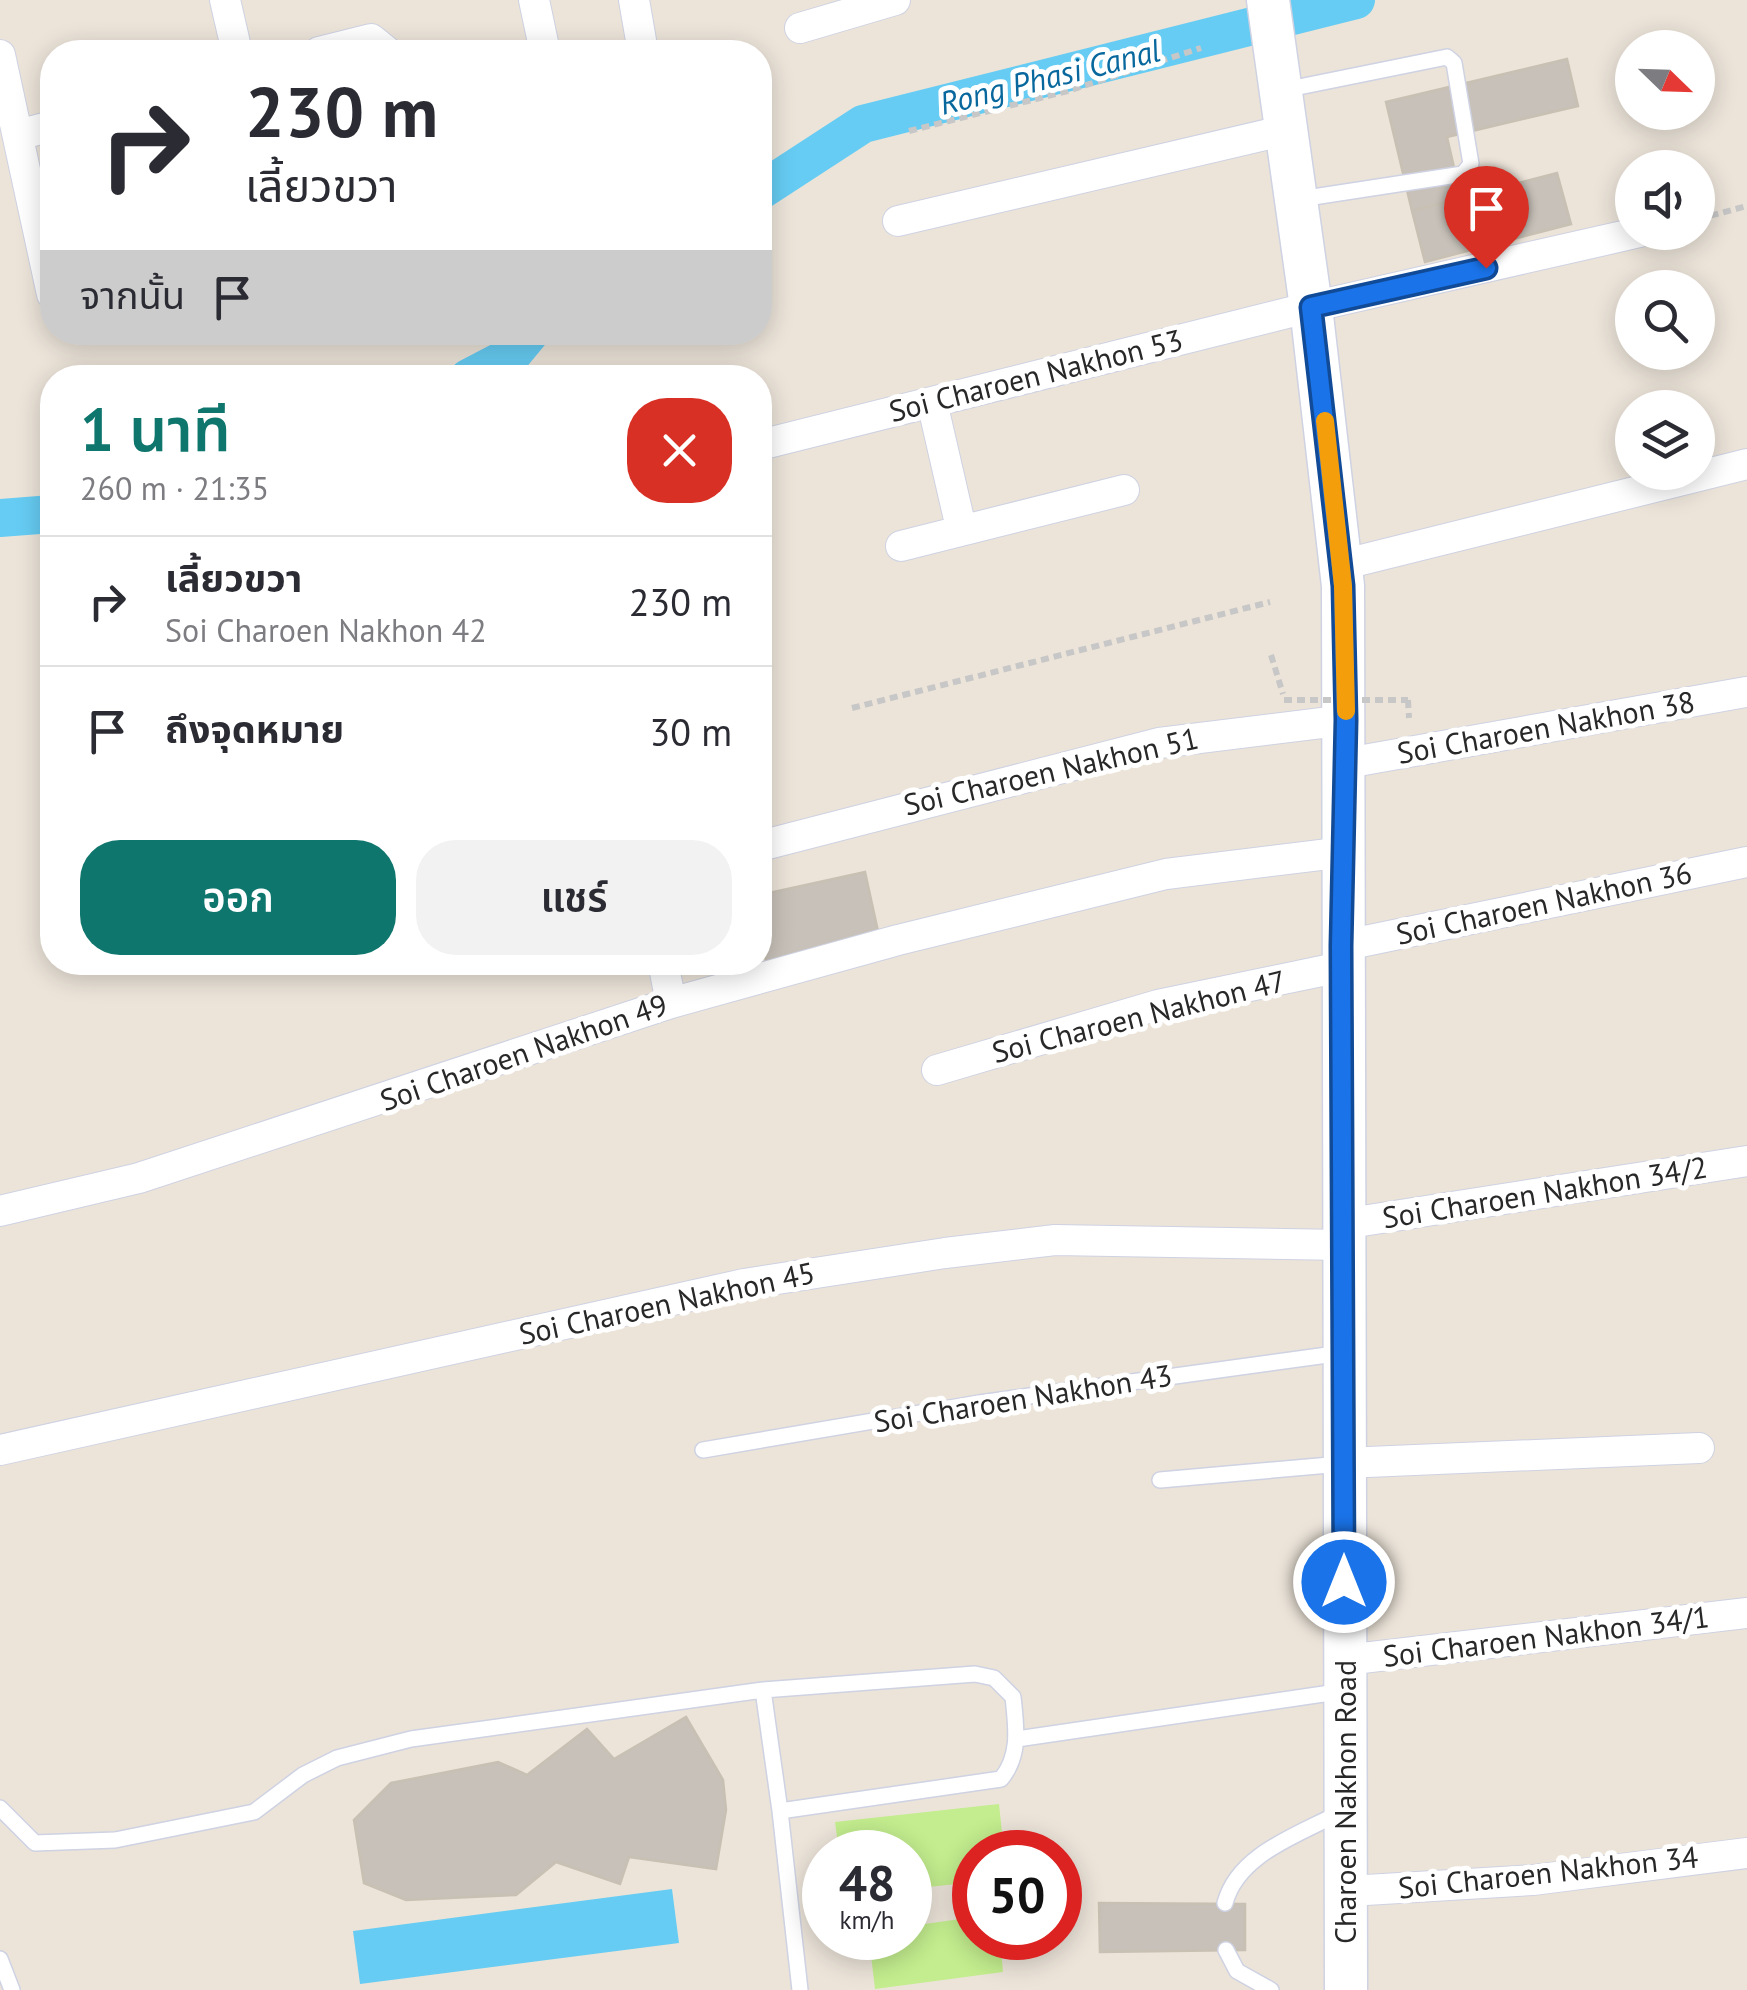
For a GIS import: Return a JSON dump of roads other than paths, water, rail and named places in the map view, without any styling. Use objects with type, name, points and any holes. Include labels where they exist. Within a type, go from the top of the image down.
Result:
[{"type":"main road","name":"Charoen Nakhon Road","points":[[1270,14],[1311,307],[1341,566],[1346,720],[1341,956],[1349,1891],[1346,1990]]},
{"type":"street","points":[[225,0],[235,40]]},
{"type":"street","points":[[534,0],[542,40]]},
{"type":"street","points":[[634,0],[641,40]]},
{"type":"street","points":[[800,28],[896,0]]},
{"type":"street","points":[[0,60],[40,238]]},
{"type":"street","points":[[898,221],[1284,110]]},
{"type":"street","points":[[18,135],[40,129]]},
{"type":"street","name":"Soi Charoen Nakhon 53","points":[[772,442],[1311,307],[1615,238]]},
{"type":"street","points":[[932,402],[961,528]]},
{"type":"street","points":[[1341,566],[1747,464]]},
{"type":"street","points":[[901,546],[1124,490]]},
{"type":"street","name":"Soi Charoen Nakhon 38","points":[[1346,763],[1746,692]]},
{"type":"street","name":"Soi Charoen Nakhon 51","points":[[772,843],[1159,743],[1346,720]]},
{"type":"street","name":"Soi Charoen Nakhon 49","points":[[0,1211],[158,1172],[672,1003],[1101,887],[1166,874],[1344,852]]},
{"type":"street","name":"Soi Charoen Nakhon 36","points":[[1341,956],[1747,862]]},
{"type":"street","name":"Soi Charoen Nakhon 47","points":[[937,1070],[1341,956]]},
{"type":"street","points":[[666,975],[672,1003]]},
{"type":"street","name":"Soi Charoen Nakhon 34/2","points":[[1343,1234],[1747,1161]]},
{"type":"street","name":"Soi Charoen Nakhon 45","points":[[0,1450],[744,1284],[1055,1240],[1343,1234]]},
{"type":"street","points":[[1344,1464],[1441,1456],[1699,1448]]},
{"type":"street","name":"Soi Charoen Nakhon 34/1","points":[[1346,1675],[1747,1613]]},
{"type":"street","name":"Soi Charoen Nakhon 34","points":[[1349,1891],[1533,1880],[1747,1853]]},
{"type":"lane","points":[[1284,110],[1448,56],[1454,63],[1471,164],[1464,174],[1296,200]]},
{"type":"lane","name":"Soi Charoen Nakhon 43","points":[[704,1450],[979,1403],[1342,1353]]},
{"type":"lane","points":[[1160,1480],[1344,1464]]},
{"type":"lane","points":[[0,1808],[35,1843],[114,1840],[254,1812],[303,1775],[338,1758],[411,1739],[763,1690],[974,1674],[994,1678],[1013,1697],[1016,1739],[1011,1767],[1002,1779],[780,1810]]},
{"type":"lane","points":[[1016,1739],[1346,1675]]},
{"type":"lane","points":[[763,1690],[800,1990]]},
{"type":"lane","points":[[1225,1904],[1230,1886],[1262,1854],[1346,1810]]},
{"type":"lane","points":[[1226,1950],[1236,1971],[1271,1990]]},
{"type":"lane","points":[[0,1960],[12,1990]]},
{"type":"water","points":[[672,1889],[679,1943],[360,1984],[353,1931]]},
{"type":"waterway","name":"Rong Phasi Canal","points":[[772,183],[863,124],[1356,0]]},
{"type":"waterway","name":"Rong Phasi Canal","points":[[493,365],[512,355],[520,345]]},
{"type":"waterway","name":"Rong Phasi Canal","points":[[0,518],[40,515]]}]
